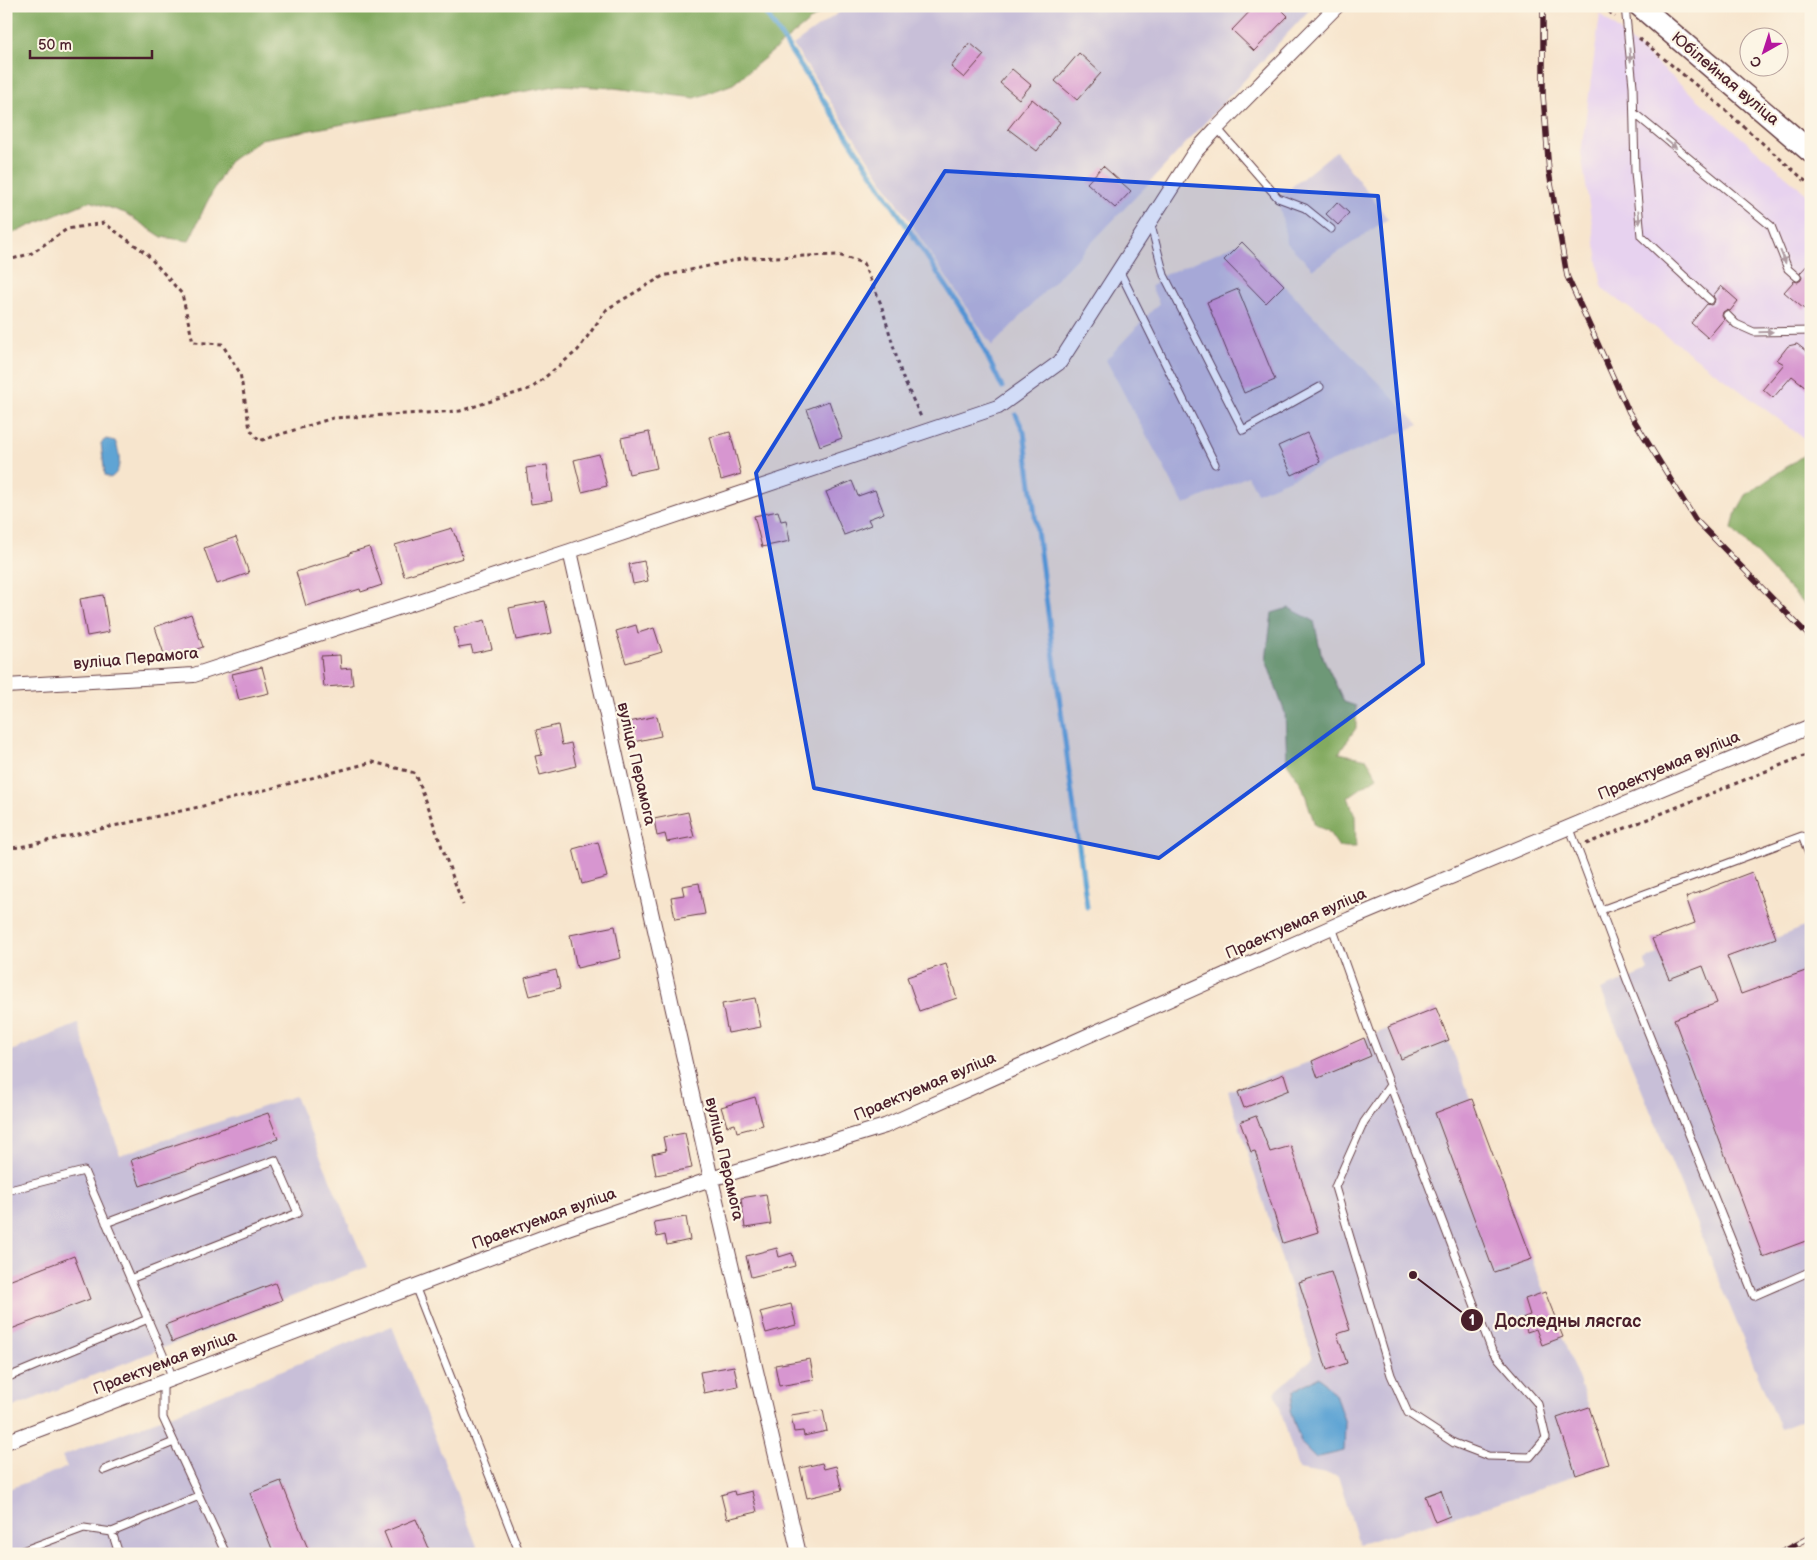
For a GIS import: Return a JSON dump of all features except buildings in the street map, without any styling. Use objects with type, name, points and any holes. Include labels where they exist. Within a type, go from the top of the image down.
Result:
[{"type":"main road","name":"Юбілейная вуліца","points":[[1640,6],[1811,152]]},
{"type":"street","points":[[570,551],[998,406],[1060,362],[1194,153],[1337,6]]},
{"type":"street","name":"вуліца Перамога","points":[[6,686],[194,675],[570,551],[711,1179],[799,1554]]},
{"type":"street","name":"Праектуемая вуліца","points":[[6,1442],[565,1228],[711,1179],[885,1126],[1332,927],[1811,726]]},
{"type":"lane","points":[[1625,6],[1634,113],[1635,172],[1641,236],[1710,300]]},
{"type":"lane","points":[[1634,113],[1771,226],[1788,270],[1797,276]]},
{"type":"lane","points":[[1217,128],[1278,198],[1305,208],[1331,229]]},
{"type":"lane","points":[[1150,222],[1164,275],[1243,430],[1320,387]]},
{"type":"lane","points":[[1119,270],[1215,464]]},
{"type":"lane","points":[[1726,315],[1736,324],[1754,332],[1811,331]]},
{"type":"lane","points":[[1569,826],[1754,1296],[1811,1271]]},
{"type":"lane","points":[[1601,910],[1802,836],[1811,859]]},
{"type":"lane","points":[[1332,927],[1390,1085],[1492,1351],[1538,1404],[1546,1438],[1530,1457],[1488,1456],[1454,1443],[1408,1413],[1391,1375],[1335,1187],[1364,1122],[1390,1085]]},
{"type":"lane","points":[[106,1223],[275,1160],[298,1213],[130,1279]]},
{"type":"lane","points":[[6,1191],[84,1171],[148,1319],[168,1380],[163,1418],[226,1554]]},
{"type":"lane","points":[[415,1286],[520,1554]]},
{"type":"lane","points":[[6,1378],[148,1319]]},
{"type":"lane","points":[[104,1470],[174,1442]]},
{"type":"lane","points":[[14,1554],[84,1528],[112,1532],[199,1496]]},
{"type":"lane","points":[[112,1532],[119,1554]]},
{"type":"path","points":[[1603,6],[1811,186]]},
{"type":"path","points":[[6,261],[32,253],[67,229],[104,223],[146,253],[182,294],[193,342],[222,344],[240,372],[250,429],[259,442],[333,418],[460,412],[532,388],[578,350],[607,308],[663,276],[745,258],[838,255],[863,263],[881,304],[902,376],[922,420],[945,424]]},
{"type":"path","points":[[1577,848],[1811,753]]},
{"type":"path","points":[[6,848],[20,847],[203,806],[373,762],[415,773],[463,905]]},
{"type":"highlighted area","points":[[945,171],[1378,196],[1423,664],[1159,858],[814,788],[756,473]]},
{"type":"shaded area","points":[[848,6],[1313,6],[1151,181],[992,346],[793,45]]},
{"type":"shaded area","points":[[1600,14],[1811,198],[1811,435],[1805,439],[1602,288],[1581,153]]},
{"type":"shaded area","points":[[1336,151],[1388,219],[1313,269],[1287,243],[1278,198]]},
{"type":"shaded area","points":[[1242,242],[1419,425],[1257,493],[1248,476],[1184,505],[1106,360],[1159,303],[1151,287],[1164,275]]},
{"type":"shaded area","points":[[1752,872],[1776,938],[1811,924],[1811,1417],[1780,1429],[1601,990],[1648,971],[1644,960],[1658,954],[1652,939],[1695,923],[1686,897]]},
{"type":"shaded area","points":[[1436,1008],[1589,1407],[1608,1464],[1493,1505],[1359,1544],[1338,1476],[1298,1469],[1275,1392],[1313,1358],[1228,1091],[1312,1061]]},
{"type":"shaded area","points":[[78,1024],[120,1155],[295,1096],[367,1267],[6,1410],[6,1053]]},
{"type":"shaded area","points":[[392,1326],[480,1554],[6,1554],[6,1490],[67,1467],[62,1456],[163,1418]]},
{"type":"green space","points":[[6,6],[828,6],[733,84],[695,98],[614,88],[560,85],[261,139],[229,162],[206,204],[189,241],[162,237],[125,213],[90,201],[6,236]]},
{"type":"green space","points":[[1811,450],[1811,611],[1732,529],[1735,515],[1746,495]]},
{"type":"green space","points":[[1289,608],[1314,621],[1321,653],[1344,702],[1356,706],[1356,728],[1339,753],[1367,759],[1377,777],[1348,797],[1355,816],[1356,847],[1339,847],[1328,831],[1315,825],[1302,785],[1287,763],[1285,713],[1266,660],[1272,613]]},
{"type":"water","points":[[106,439],[115,441],[119,456],[119,467],[110,478],[105,475],[101,443]]},
{"type":"water","points":[[1319,1376],[1335,1395],[1345,1423],[1344,1451],[1315,1458],[1302,1445],[1290,1411],[1294,1391]]},
{"type":"waterway","points":[[761,6],[972,325],[1002,387]]},
{"type":"waterway","points":[[1016,415],[1024,432],[1087,907]]},
{"type":"railway","points":[[1543,6],[1543,95],[1549,172],[1567,276],[1629,412],[1695,519],[1811,638]]},
{"type":"railway","points":[[1778,1554],[1811,1537]]},
{"type":"place","name":"Доследны лясгас","points":[[1413,1275]]}]
